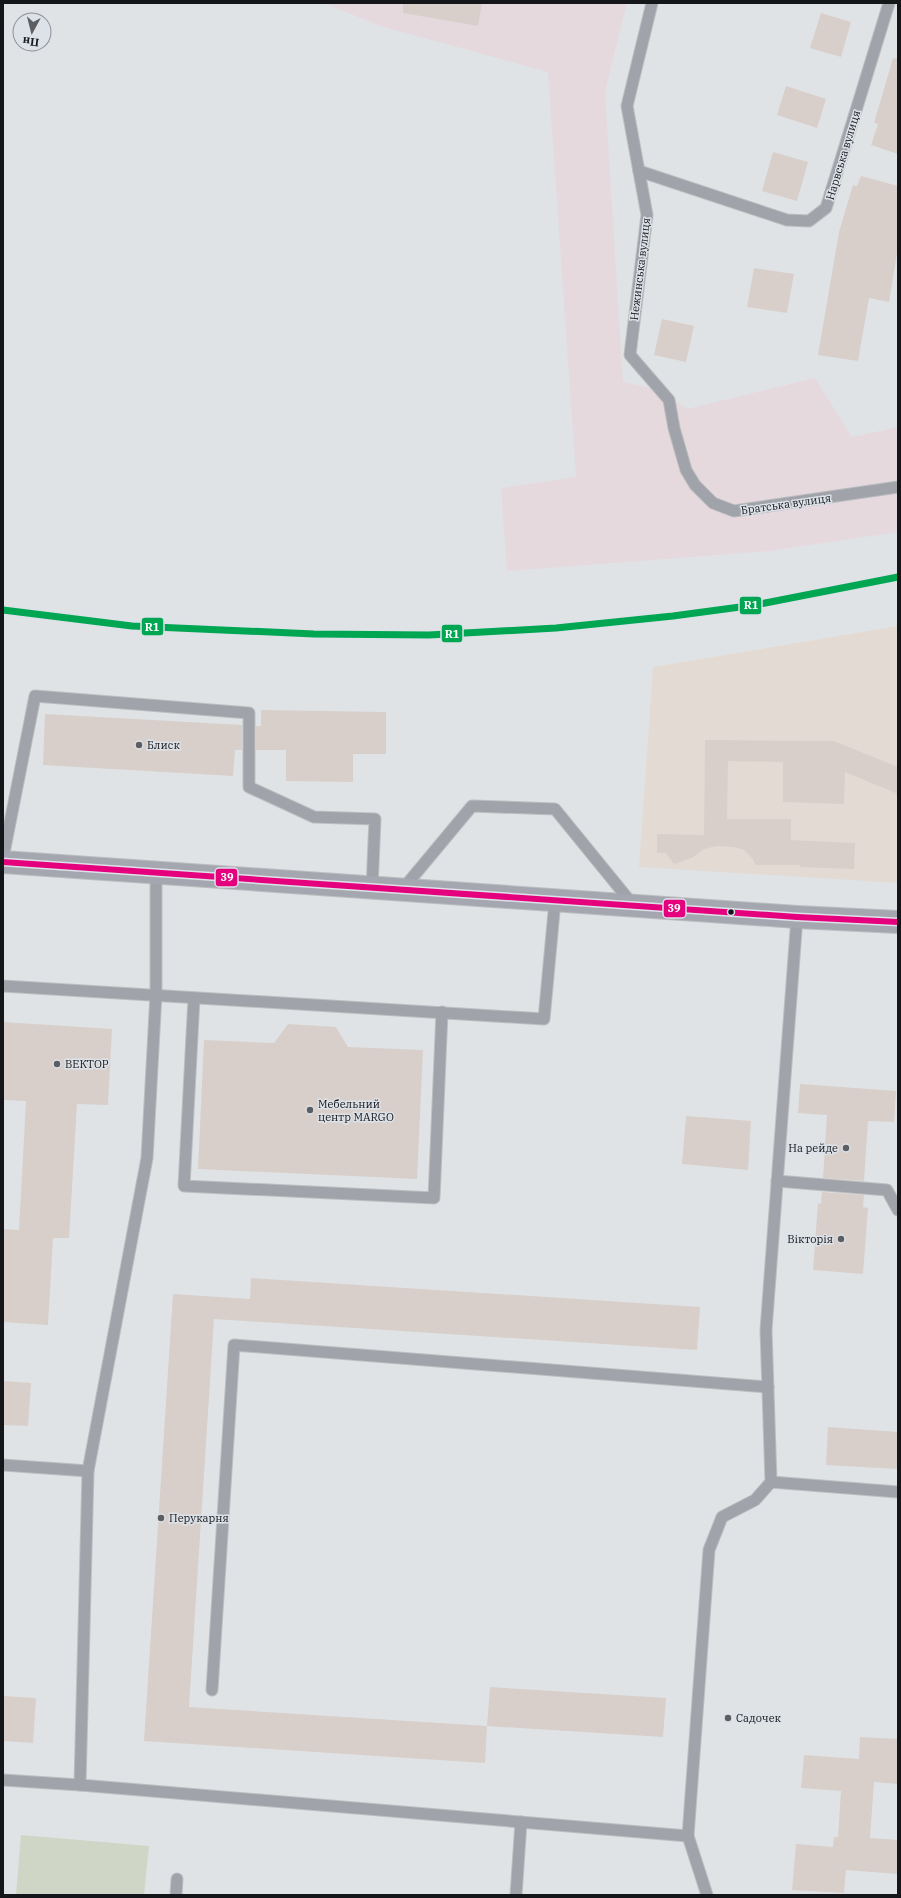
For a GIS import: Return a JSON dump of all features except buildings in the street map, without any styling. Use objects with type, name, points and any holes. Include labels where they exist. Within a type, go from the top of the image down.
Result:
[{"type":"main road","points":[[3,862],[555,901],[898,922]]},
{"type":"lane","name":"Нежинська вулиця","points":[[652,3],[627,106],[647,215],[630,355],[669,400],[674,428]]},
{"type":"lane","name":"Нарвська вулиця","points":[[639,171],[787,220],[809,221],[826,208],[889,3]]},
{"type":"lane","name":"Братська вулиця","points":[[674,428],[686,470],[695,485],[713,502],[734,511],[898,487]]},
{"type":"lane","points":[[3,858],[36,696],[43,696],[249,713],[249,787],[314,817],[375,819],[372,888]]},
{"type":"lane","points":[[402,890],[472,806],[555,809],[635,906]]},
{"type":"lane","points":[[80,1785],[88,1471],[147,1158],[156,994],[156,873]]},
{"type":"lane","points":[[3,986],[156,994],[194,998],[544,1019],[555,901]]},
{"type":"lane","points":[[707,1895],[688,1836],[709,1550],[722,1518],[755,1500],[771,1482],[766,1330],[797,917]]},
{"type":"lane","points":[[194,998],[184,1186],[434,1198],[442,1012]]},
{"type":"lane","points":[[777,1181],[887,1190],[898,1210]]},
{"type":"lane","points":[[212,1690],[234,1345],[768,1387]]},
{"type":"lane","points":[[3,1465],[88,1471]]},
{"type":"lane","points":[[771,1482],[898,1492]]},
{"type":"lane","points":[[3,1780],[80,1785],[688,1836]]},
{"type":"lane","points":[[516,1895],[521,1822]]},
{"type":"lane","points":[[176,1895],[177,1878]]},
{"type":"shaded area","points":[[324,3],[627,3],[605,92],[623,382],[660,390],[687,409],[815,378],[852,437],[898,427],[898,532],[769,551],[507,571],[501,488],[576,477],[548,72],[380,26]]},
{"type":"shaded area","points":[[898,626],[898,883],[639,867],[653,667]]},
{"type":"green space","points":[[21,1835],[149,1846],[144,1895],[16,1895]]},
{"type":"transit line","name":"R1","points":[[3,610],[132,626],[314,634],[429,635],[556,628],[673,616],[755,605],[898,577]]},
{"type":"transit line","name":"39","points":[[3,862],[797,917],[898,922]]},
{"type":"place","name":"Блиск","points":[[139,745]]},
{"type":"place","name":"ВЕКТОР","points":[[57,1064]]},
{"type":"place","name":"Мебельний центр MARGO","points":[[310,1110]]},
{"type":"place","name":"На рейде","points":[[846,1148]]},
{"type":"place","name":"Вікторія","points":[[841,1239]]},
{"type":"place","name":"Перукарня","points":[[161,1518]]},
{"type":"place","name":"Садочек","points":[[728,1718]]}]
